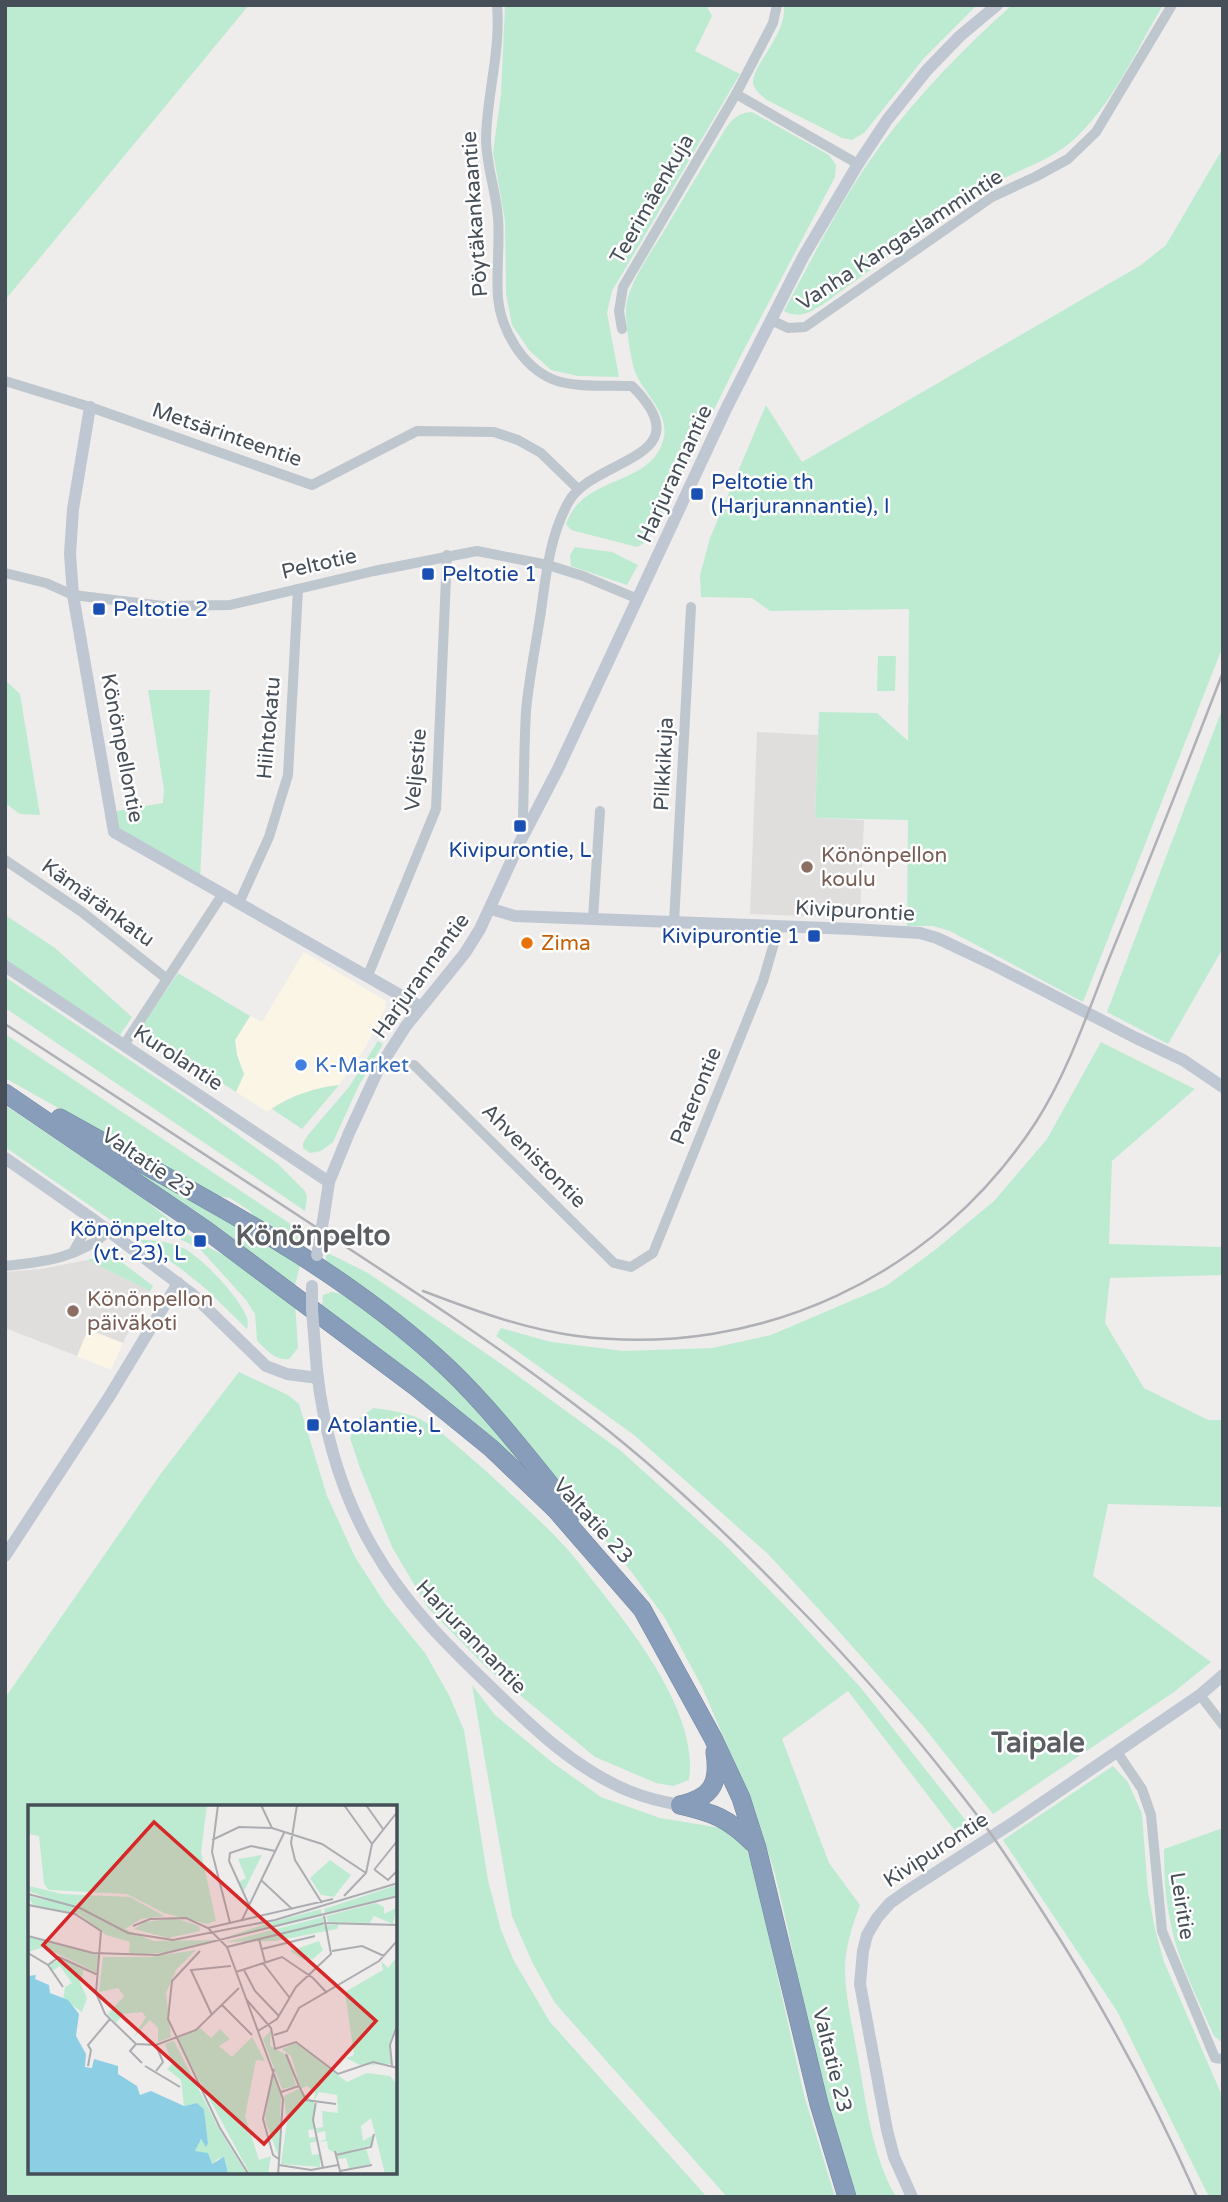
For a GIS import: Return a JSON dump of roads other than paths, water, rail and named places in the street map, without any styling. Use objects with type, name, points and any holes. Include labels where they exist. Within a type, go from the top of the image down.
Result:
[{"type":"highway","points":[[5,1087],[316,1259],[403,1330],[447,1368],[485,1407],[597,1543],[642,1609]]},
{"type":"highway","name":"Valtatie 23","points":[[5,1093],[206,1230],[427,1395],[491,1448],[556,1510],[642,1609],[713,1738],[741,1798],[757,1848],[819,2104],[847,2197]]},
{"type":"highway","points":[[680,1805],[699,1800],[709,1791],[716,1778],[713,1738]]},
{"type":"highway","points":[[680,1805],[721,1817],[737,1826],[757,1848]]},
{"type":"street","name":"Pöytäkankaantie","points":[[497,5],[493,81],[486,139],[498,220],[498,301],[508,332],[521,355],[533,367],[552,379],[567,383],[632,386],[653,414],[657,429],[654,441],[640,452],[578,489],[568,502],[557,529],[548,565],[527,709],[523,818],[530,824]]},
{"type":"street","name":"Teerimäenkuja","points":[[622,329],[619,311],[623,287],[736,94],[773,23],[777,5]]},
{"type":"street","name":"Harjurannantie","points":[[680,1805],[655,1801],[627,1791],[593,1772],[552,1743],[509,1705],[421,1618],[372,1547],[354,1510],[331,1446],[317,1375],[312,1286],[329,1182],[379,1068],[421,1007],[465,953],[491,909],[726,409],[803,257],[858,163],[887,120],[927,70],[960,36],[997,5]]},
{"type":"street","name":"Vanha Kangaslammintie","points":[[771,320],[788,328],[805,327],[992,197],[1068,159],[1096,132],[1172,5]]},
{"type":"street","points":[[736,94],[858,163]]},
{"type":"street","name":"Metsärinteentie","points":[[5,381],[90,407],[312,485],[417,431],[494,432],[518,440],[541,453],[578,489]]},
{"type":"street","name":"Könönpellontie","points":[[90,407],[73,509],[73,595],[114,832],[421,1007]]},
{"type":"street","name":"Peltotie","points":[[5,573],[46,583],[73,595],[163,606],[205,606],[230,604],[447,555],[477,551],[548,565],[638,599]]},
{"type":"street","name":"Veljestie","points":[[368,975],[436,809],[447,555]]},
{"type":"street","name":"Hiihtokatu","points":[[239,903],[269,837],[288,775],[298,589]]},
{"type":"street","name":"Pilkkikuja","points":[[674,923],[691,607]]},
{"type":"street","points":[[593,918],[600,811]]},
{"type":"street","name":"Kämäränkatu","points":[[5,860],[82,912],[167,979]]},
{"type":"street","points":[[124,1045],[222,895]]},
{"type":"street","name":"Kivipurontie","points":[[491,909],[515,916],[907,932],[937,938],[1222,1082]]},
{"type":"street","name":"Paterontie","points":[[631,1267],[653,1253],[763,981],[779,926]]},
{"type":"street","name":"Kurolantie","points":[[5,967],[329,1182]]},
{"type":"street","name":"Ahvenistontie","points":[[414,1065],[614,1263],[631,1267]]},
{"type":"street","points":[[5,1158],[94,1220],[192,1294],[266,1367],[281,1373],[317,1375]]},
{"type":"street","points":[[73,1252],[94,1220]]},
{"type":"street","points":[[5,1266],[45,1261],[85,1249],[109,1231]]},
{"type":"street","points":[[5,1556],[109,1397],[178,1283]]},
{"type":"street","name":"Kivipurontie","points":[[912,2197],[894,2157],[863,2011],[861,1967],[867,1935],[877,1918],[897,1898],[1118,1752],[1200,1695],[1223,1675]]},
{"type":"street","points":[[1200,1695],[1223,1725]]},
{"type":"street","name":"Leiritie","points":[[1118,1752],[1142,1788],[1151,1815],[1163,1931],[1215,2058],[1223,2059]]},
{"type":"railway","points":[[423,1291],[518,1324],[577,1336],[645,1340],[712,1334],[776,1319],[838,1295],[895,1263],[948,1224],[995,1176],[1036,1122],[1058,1083],[1085,1022],[1223,672]]},
{"type":"railway","points":[[5,1024],[507,1355],[633,1451],[743,1552],[821,1630],[868,1682],[936,1763],[996,1841],[1064,1945],[1105,2015],[1144,2087],[1197,2197]]},
{"type":"place","name":"Peltotie th (Harjurannantie), I","points":[[697,494]]},
{"type":"place","name":"Peltotie 1","points":[[428,574]]},
{"type":"place","name":"Peltotie 2","points":[[99,609]]},
{"type":"place","name":"Kivipurontie, L","points":[[520,826]]},
{"type":"place","name":"Könönpellon koulu","points":[[807,867]]},
{"type":"place","name":"Kivipurontie 1","points":[[814,936]]},
{"type":"place","name":"Zima","points":[[527,943]]},
{"type":"place","name":"K-Market","points":[[301,1065]]},
{"type":"place","name":"Könönpelto (vt. 23), L","points":[[200,1241]]},
{"type":"place","name":"Könönpellon päiväkoti","points":[[73,1311]]},
{"type":"place","name":"Atolantie, L","points":[[313,1425]]},
{"type":"district","name":"Könönpelto","points":[[313,1236]]},
{"type":"district","name":"Taipale","points":[[1038,1743]]}]
